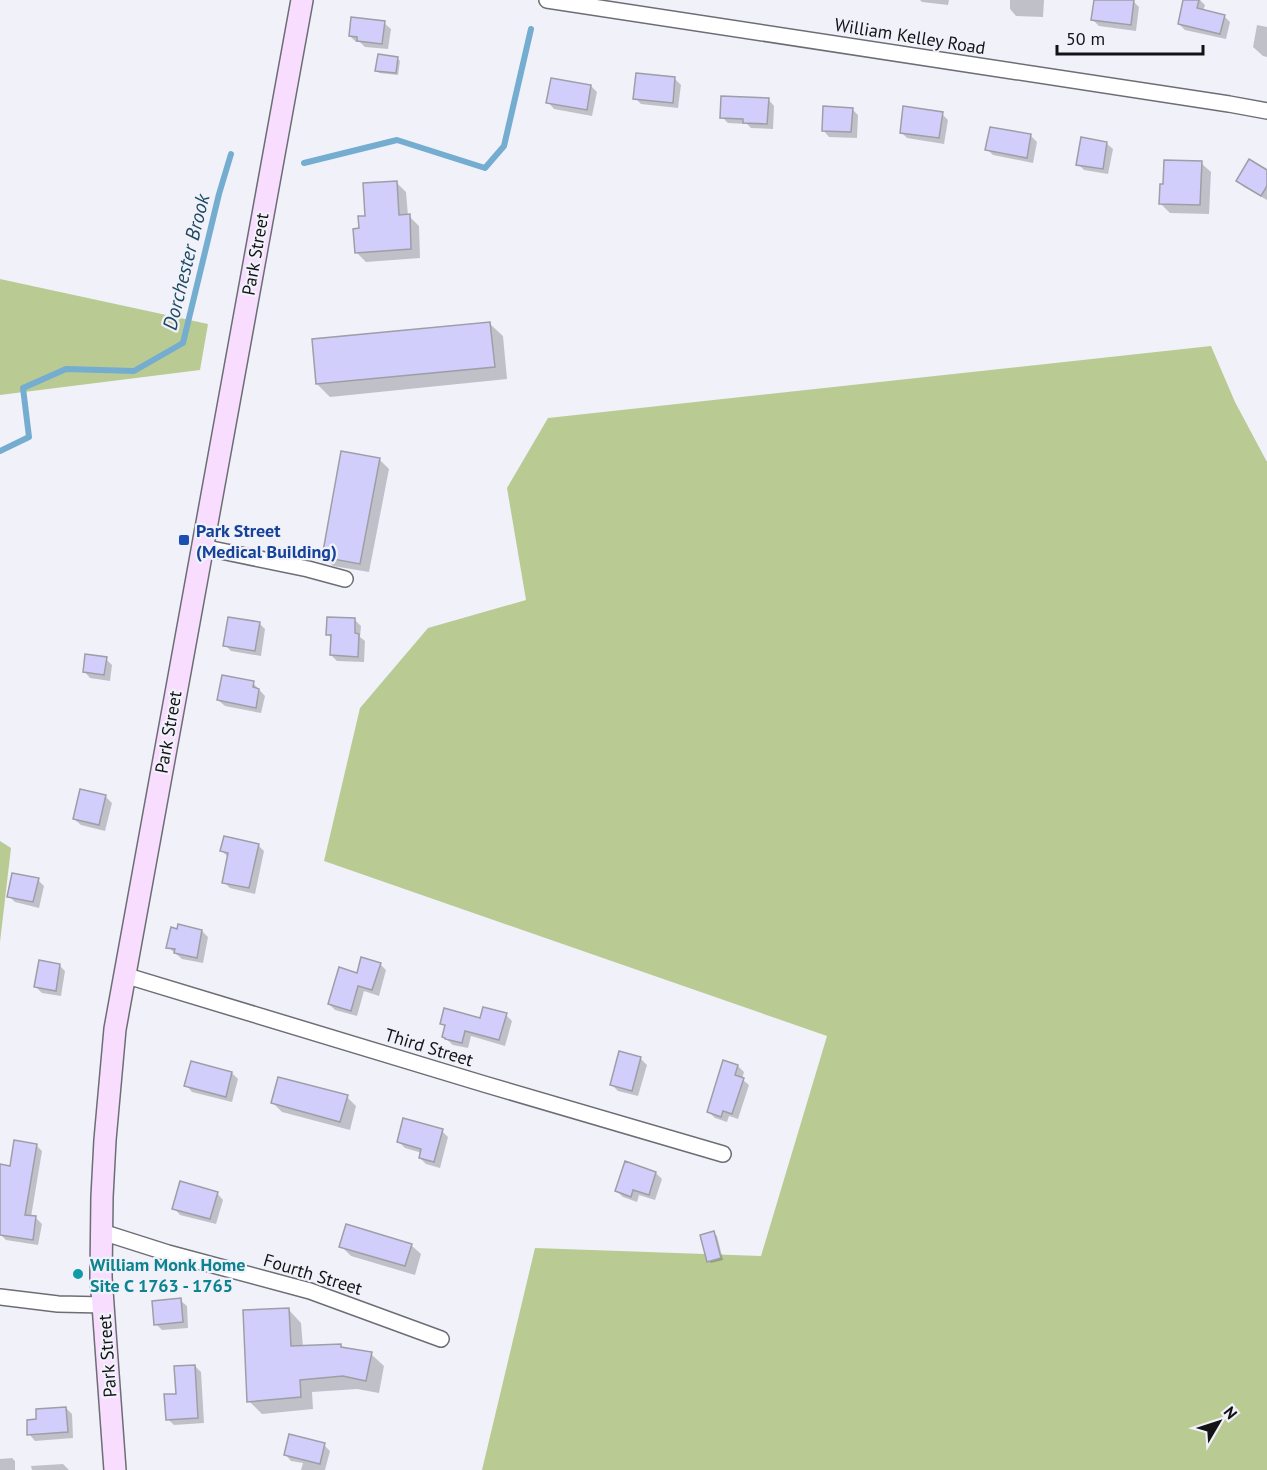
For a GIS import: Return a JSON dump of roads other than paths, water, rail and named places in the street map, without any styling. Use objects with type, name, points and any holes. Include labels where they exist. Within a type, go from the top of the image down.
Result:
[{"type":"main road","name":"Park Street","points":[[115,1470],[101,1277],[105,1140],[115,1029],[302,0]]},
{"type":"street","name":"William Kelley Road","points":[[547,0],[1267,111]]},
{"type":"street","points":[[202,547],[345,579]]},
{"type":"street","name":"Third Street","points":[[124,975],[723,1154]]},
{"type":"street","name":"Fourth Street","points":[[102,1232],[310,1292],[441,1338]]},
{"type":"street","points":[[0,1297],[58,1304],[104,1305]]},
{"type":"waterway","name":"Dorchester Brook","points":[[304,163],[397,140],[485,168],[504,146],[531,29]]},
{"type":"waterway","name":"Dorchester Brook","points":[[0,451],[29,437],[23,388],[66,369],[134,371],[183,343],[231,154]]},
{"type":"place","name":"Park Street (Medical Building)","points":[[184,540]]},
{"type":"place","name":"William Monk Home Site C 1763 - 1765","points":[[78,1274]]}]
